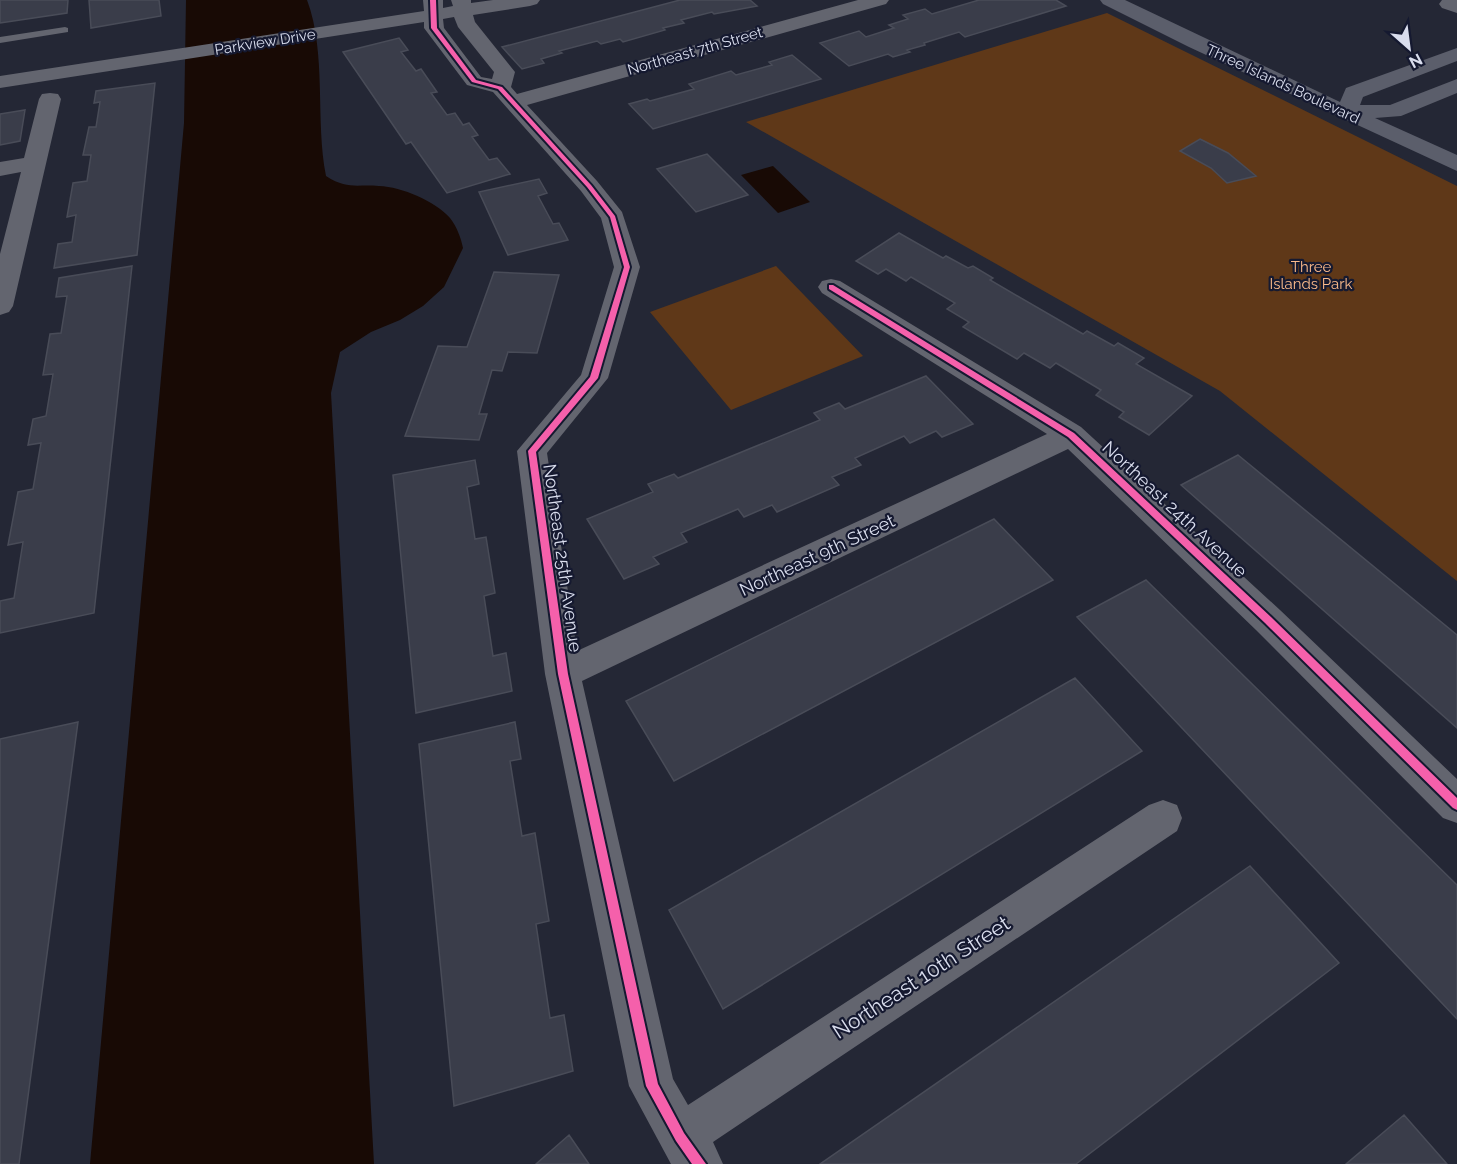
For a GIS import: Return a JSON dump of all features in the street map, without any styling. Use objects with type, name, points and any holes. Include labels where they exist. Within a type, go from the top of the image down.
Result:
[{"type":"street","name":"Parkview Drive","points":[[0,66],[155,50],[445,5],[530,0]]},
{"type":"street","name":"Northeast 7th Street","points":[[506,95],[879,0]]},
{"type":"street","name":"Three Islands Boulevard","points":[[1110,0],[1196,43],[1350,103],[1457,164]]},
{"type":"street","name":"Three Islands Boulevard","points":[[1154,0],[1271,56]]},
{"type":"street","name":"Northeast 25th Avenue","points":[[445,5],[434,28],[474,81],[506,95],[590,186],[613,217],[627,267],[594,378],[532,452],[563,674],[652,1086],[690,1150]]},
{"type":"street","points":[[445,5],[465,23],[505,72],[506,95]]},
{"type":"street","name":"Parkview Drive","points":[[0,82],[155,50]]},
{"type":"street","points":[[1350,103],[1457,54]]},
{"type":"street","name":"Three Islands Boulevard","points":[[1334,84],[1350,103]]},
{"type":"street","points":[[1393,111],[1457,85]]},
{"type":"street","points":[[0,306],[50,99]]},
{"type":"street","points":[[1350,103],[1393,111],[1414,121]]},
{"type":"street","points":[[0,169],[35,163]]},
{"type":"street","name":"Northeast 24th Avenue","points":[[831,287],[1071,435],[1268,620],[1457,805]]},
{"type":"street","name":"Northeast 9th Street","points":[[563,674],[1071,435]]},
{"type":"street","name":"Northeast 10th Street","points":[[690,1150],[1163,818]]},
{"type":"lane","points":[[0,40],[65,30]]},
{"type":"green space","name":"Three Islands Park","points":[[1107,13],[1457,186],[1457,581],[1220,391],[746,122]]},
{"type":"green space","points":[[776,266],[863,356],[731,410],[650,312]]},
{"type":"shaded area","points":[[186,0],[307,0],[317,42],[321,133],[326,176],[346,185],[388,187],[418,196],[436,206],[450,218],[455,225],[463,248],[444,287],[423,306],[400,320],[371,332],[340,352],[331,393],[374,1164],[90,1164],[184,123]]},
{"type":"shaded area","points":[[773,166],[810,202],[778,213],[741,175]]},
{"type":"building","points":[[0,0],[68,0],[67,13],[0,23]]},
{"type":"building","points":[[89,0],[159,0],[161,16],[91,28]]},
{"type":"building","points":[[680,0],[750,0],[757,6],[714,14],[712,12],[681,20],[684,23],[623,42],[620,39],[601,44],[597,41],[559,51],[562,53],[541,59],[544,63],[522,69],[502,47]]},
{"type":"building","points":[[979,0],[1056,0],[1066,6],[965,37],[959,32],[907,50],[910,52],[893,57],[888,54],[849,66],[820,43],[859,31],[866,37],[894,28],[889,25],[908,19],[903,15],[925,9],[932,14]]},
{"type":"building","points":[[399,38],[408,50],[401,52],[416,71],[421,69],[437,92],[431,93],[447,115],[455,113],[463,125],[469,123],[478,135],[472,137],[489,160],[497,158],[510,174],[447,193],[411,142],[406,144],[343,52]]},
{"type":"building","points":[[792,55],[821,79],[653,129],[629,104],[694,89],[689,84],[731,71],[736,75],[772,65],[769,62]]},
{"type":"building","points":[[155,83],[137,255],[54,268],[58,244],[72,242],[76,215],[67,217],[73,183],[87,181],[91,155],[83,155],[89,127],[96,127],[100,102],[94,103],[96,91]]},
{"type":"building","points":[[25,110],[20,141],[0,145],[0,114]]},
{"type":"building","points":[[1200,139],[1228,153],[1256,176],[1227,183],[1211,168],[1180,151]]},
{"type":"building","points":[[707,154],[748,195],[696,212],[657,169]]},
{"type":"building","points":[[539,179],[547,193],[538,196],[553,224],[559,223],[568,240],[508,255],[479,192]]},
{"type":"building","points":[[899,233],[943,258],[946,256],[968,268],[973,266],[993,278],[990,280],[1083,334],[1087,331],[1114,346],[1118,343],[1144,358],[1136,364],[1192,396],[1149,435],[1119,417],[1124,412],[1096,395],[1101,390],[1056,363],[1050,368],[1024,353],[1017,359],[963,327],[969,322],[947,309],[955,303],[911,277],[906,281],[886,269],[878,274],[856,261]]},
{"type":"building","points":[[132,266],[94,613],[0,633],[0,601],[14,598],[23,542],[8,545],[18,492],[33,489],[41,443],[28,445],[33,419],[46,416],[53,374],[43,375],[50,334],[61,333],[67,296],[56,297],[59,278]]},
{"type":"building","points":[[494,272],[559,275],[537,353],[508,352],[502,371],[492,370],[479,414],[487,414],[479,440],[405,436],[438,346],[467,347]]},
{"type":"building","points":[[926,376],[973,424],[942,437],[936,431],[910,443],[904,436],[855,458],[861,465],[832,477],[839,485],[777,512],[772,505],[744,517],[738,509],[681,533],[687,542],[653,557],[659,564],[624,579],[587,519],[653,492],[648,484],[674,474],[678,478],[820,420],[814,413],[839,403],[845,409]]},
{"type":"building","points":[[1238,455],[1457,635],[1457,728],[1181,485]]},
{"type":"building","points":[[475,460],[479,484],[467,487],[475,539],[486,537],[495,593],[484,596],[493,656],[506,653],[512,691],[416,713],[393,475]]},
{"type":"building","points":[[994,519],[1053,580],[674,781],[626,701]]},
{"type":"building","points":[[1146,580],[1457,885],[1457,1019],[1077,617]]},
{"type":"building","points":[[1075,678],[1142,751],[723,1009],[669,910]]},
{"type":"building","points":[[78,722],[19,1164],[0,1164],[0,739]]},
{"type":"building","points":[[515,722],[521,759],[510,761],[522,836],[535,833],[549,921],[536,924],[550,1018],[564,1015],[573,1071],[454,1106],[419,744]]},
{"type":"building","points":[[1250,866],[1339,963],[1076,1164],[820,1164]]},
{"type":"building","points":[[1404,1115],[1447,1164],[1346,1164]]},
{"type":"building","points":[[569,1135],[589,1164],[536,1164]]},
{"type":"cycle path","points":[[433,0],[434,28],[474,81],[500,88],[589,186],[613,217],[627,267],[594,378],[532,451],[563,674],[652,1086],[680,1137],[700,1164]]},
{"type":"cycle path","points":[[831,287],[1071,435],[1268,620],[1457,805]]}]
